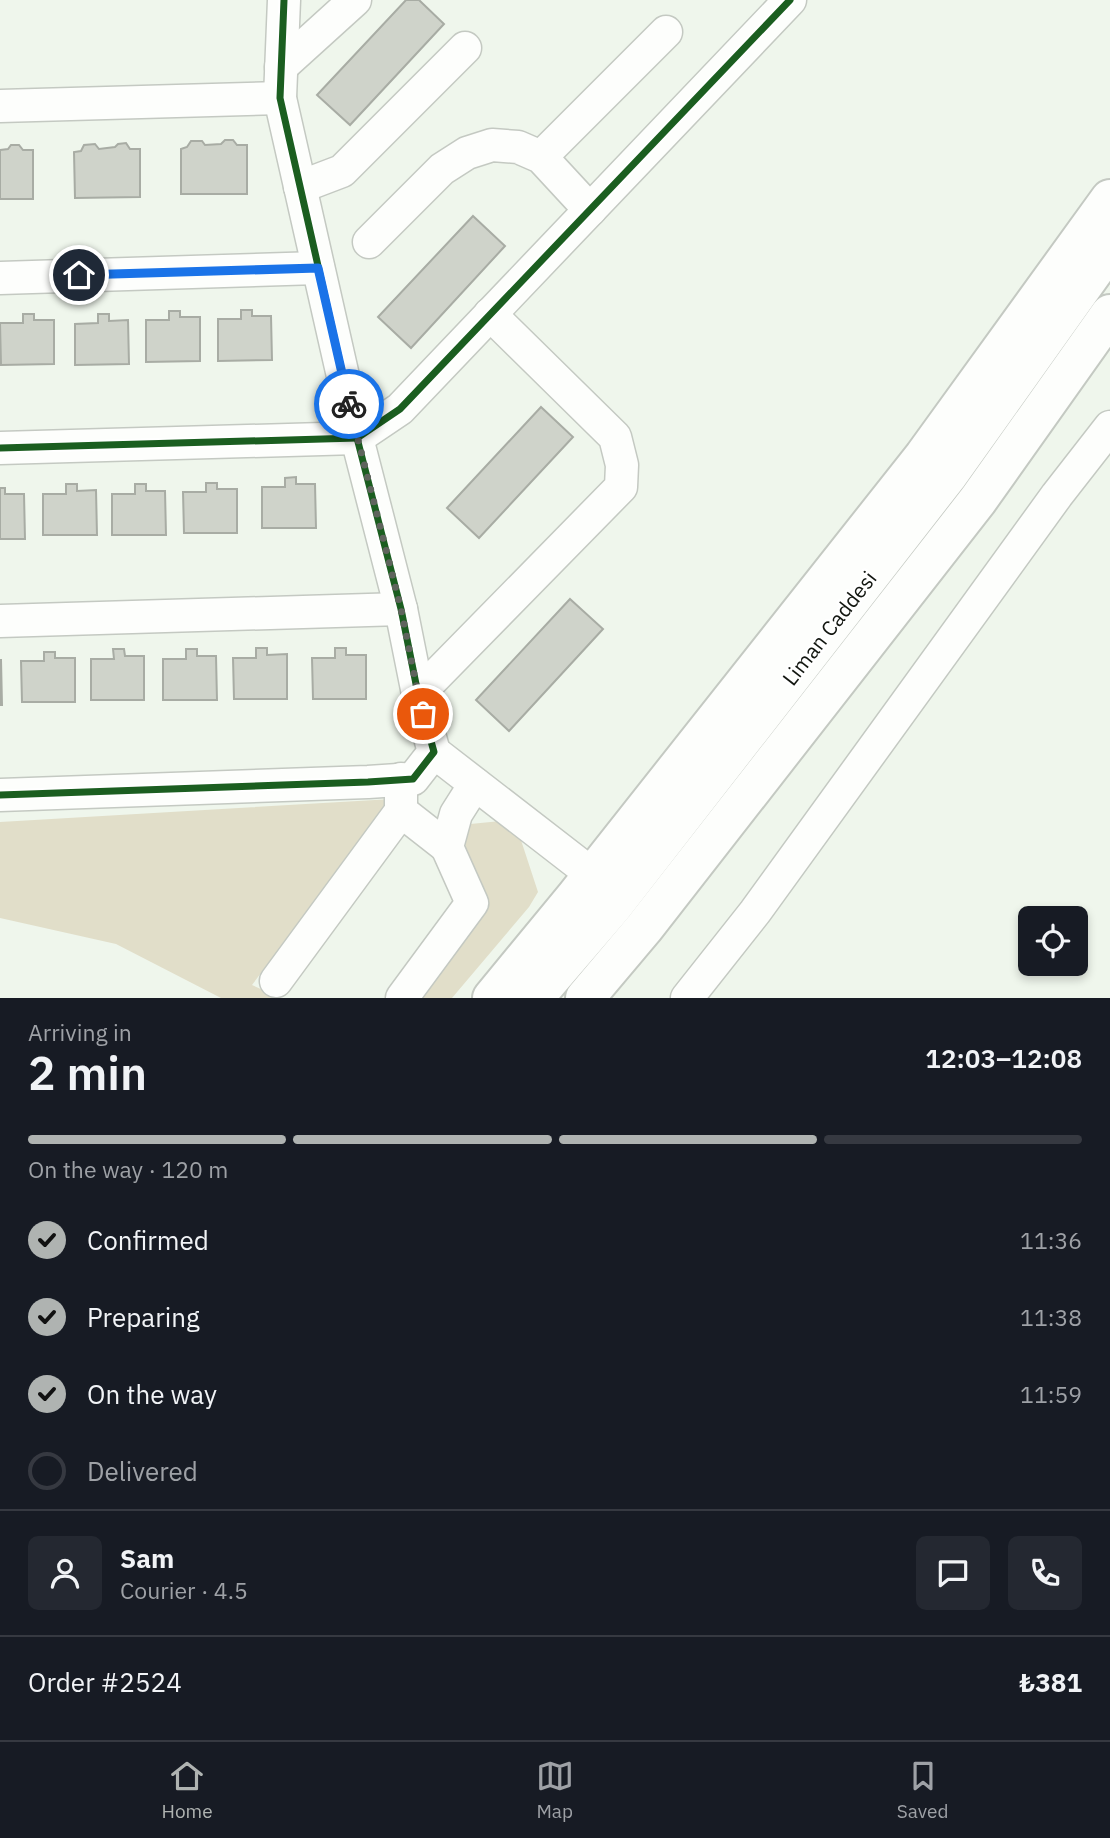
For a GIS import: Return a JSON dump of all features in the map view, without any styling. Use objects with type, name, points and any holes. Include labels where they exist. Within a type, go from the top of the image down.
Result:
[{"type":"highway","points":[[510,992],[593,875],[924,456],[1110,199]]},
{"type":"highway","name":"Liman Caddesi","points":[[510,992],[613,906],[949,474],[1110,248]]},
{"type":"highway","name":"Liman Caddesi","points":[[585,998],[653,917],[978,500],[1110,314]]},
{"type":"street","points":[[284,0],[280,98],[357,438],[401,609],[418,694],[435,752],[593,875]]},
{"type":"street","points":[[281,67],[355,0]]},
{"type":"street","points":[[0,448],[357,438],[400,409],[790,0]]},
{"type":"street","points":[[541,157],[666,32]]},
{"type":"street","points":[[300,187],[342,171],[465,47]]},
{"type":"street","points":[[0,106],[280,98]]},
{"type":"street","points":[[369,242],[442,169],[480,148],[518,146],[541,157],[590,210]]},
{"type":"street","points":[[0,278],[318,268]]},
{"type":"street","points":[[418,694],[621,487],[622,465],[615,437],[490,314]]},
{"type":"street","points":[[687,998],[755,912],[1057,495],[1110,427]]},
{"type":"street","points":[[0,621],[401,609]]},
{"type":"street","points":[[276,981],[401,811],[407,779],[435,752]]},
{"type":"street","points":[[0,795],[407,779]]},
{"type":"street","points":[[447,847],[456,814],[475,784]]},
{"type":"street","points":[[401,811],[447,847],[472,903],[402,998]]},
{"type":"shaded area","points":[[392,799],[252,985],[281,998],[221,998],[116,944],[0,918],[0,822]]},
{"type":"shaded area","points":[[501,821],[517,828],[538,892],[529,907],[452,998],[411,998],[480,902],[460,825]]},
{"type":"building","points":[[406,0],[419,0],[444,24],[350,125],[317,95]]},
{"type":"building","points":[[225,140],[233,140],[237,145],[247,145],[247,194],[181,194],[181,149],[187,147],[191,141],[202,141],[205,145],[221,144]]},
{"type":"building","points":[[126,143],[130,149],[140,149],[140,197],[75,198],[74,152],[81,151],[84,145],[95,144],[99,149]]},
{"type":"building","points":[[11,145],[19,145],[23,150],[33,150],[33,199],[0,199],[0,150],[8,149]]},
{"type":"building","points":[[473,216],[505,246],[411,348],[378,317]]},
{"type":"building","points":[[241,310],[252,310],[252,316],[271,316],[272,360],[218,361],[218,319],[241,319]]},
{"type":"building","points":[[169,311],[180,311],[180,317],[200,317],[200,361],[146,362],[146,320],[169,320]]},
{"type":"building","points":[[23,314],[34,314],[34,320],[54,320],[54,364],[1,365],[0,323],[23,323]]},
{"type":"building","points":[[98,314],[109,314],[109,321],[128,320],[129,364],[75,365],[75,324],[98,323]]},
{"type":"building","points":[[541,407],[573,437],[479,538],[447,508]]},
{"type":"building","points":[[296,477],[296,484],[315,484],[316,528],[262,528],[262,487],[285,487],[285,478]]},
{"type":"building","points":[[206,483],[217,483],[217,489],[237,489],[237,533],[184,533],[183,492],[206,492]]},
{"type":"building","points":[[66,484],[77,484],[77,491],[96,490],[97,535],[43,535],[43,494],[66,494]]},
{"type":"building","points":[[135,484],[146,484],[146,491],[165,491],[166,535],[112,535],[112,494],[135,494]]},
{"type":"building","points":[[0,488],[5,488],[5,494],[24,494],[25,539],[0,539]]},
{"type":"building","points":[[570,599],[603,629],[509,731],[476,700]]},
{"type":"building","points":[[256,648],[267,648],[267,655],[287,654],[287,699],[234,699],[233,658],[256,658]]},
{"type":"building","points":[[335,648],[346,648],[346,655],[366,655],[366,699],[313,699],[312,658],[335,658]]},
{"type":"building","points":[[113,649],[124,649],[125,656],[144,656],[144,700],[91,700],[91,659],[114,659]]},
{"type":"building","points":[[186,649],[197,649],[197,656],[216,656],[217,700],[163,700],[163,659],[186,659]]},
{"type":"building","points":[[44,652],[55,652],[55,658],[75,658],[75,702],[22,702],[21,661],[44,661]]},
{"type":"building","points":[[1,660],[2,705],[0,705]]},
{"type":"cycle path","points":[[0,795],[413,779],[434,752],[357,438],[280,98],[284,0]]},
{"type":"cycle path","points":[[0,448],[357,438],[400,409],[790,0]]},
{"type":"way so far","points":[[349,404],[401,609],[423,714]]},
{"type":"route","points":[[79,275],[318,268],[349,404]]}]
